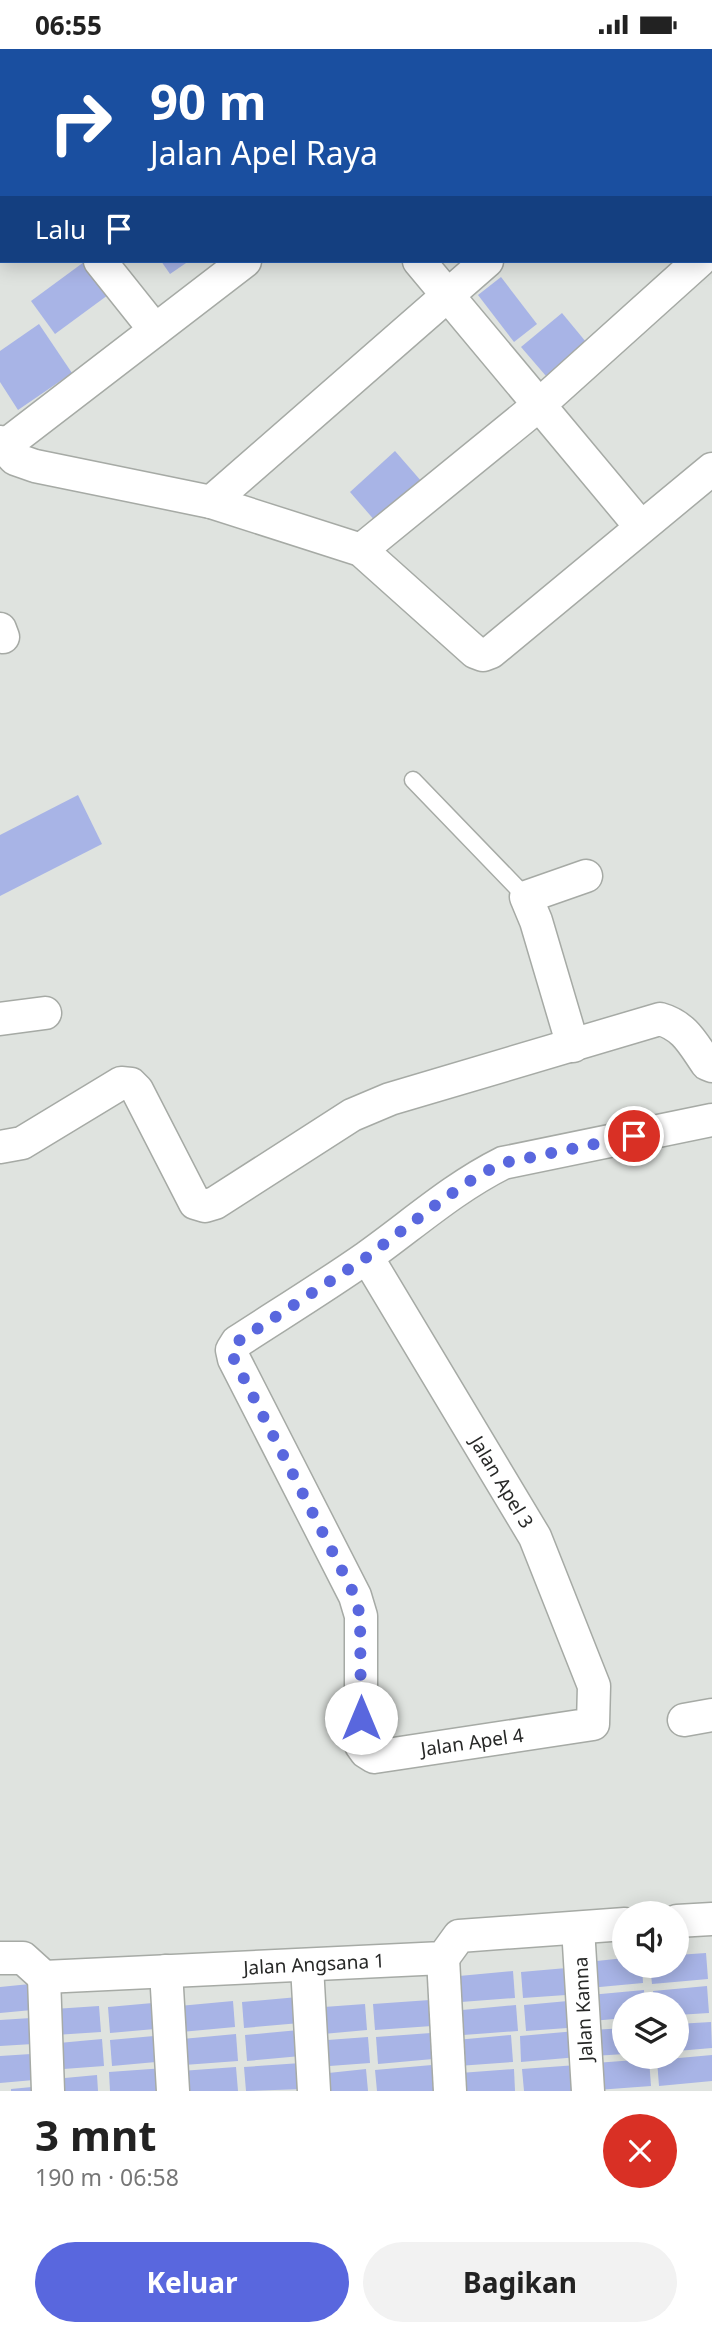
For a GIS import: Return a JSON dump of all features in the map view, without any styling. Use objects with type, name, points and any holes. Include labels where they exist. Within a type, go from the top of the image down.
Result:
[{"type":"street","points":[[102,263],[155,330]]},
{"type":"street","points":[[421,263],[641,527]]},
{"type":"street","points":[[211,502],[485,263]]},
{"type":"street","points":[[361,550],[539,405],[697,263]]},
{"type":"street","points":[[228,266],[155,330],[1,444],[15,459],[35,466],[211,502],[361,550],[475,652],[483,655],[491,652],[712,469]]},
{"type":"street","points":[[573,1046],[536,921],[526,897],[586,876]]},
{"type":"street","points":[[0,1019],[45,1013]]},
{"type":"street","points":[[0,1147],[22,1143],[121,1083],[131,1084],[137,1090],[195,1203],[205,1206],[215,1203],[352,1115],[377,1104],[660,1019],[675,1024],[707,1064],[712,1066]]},
{"type":"street","points":[[367,1257],[442,1200],[479,1175],[503,1163],[712,1120]]},
{"type":"street","name":"Jalan Apel 4","points":[[367,1257],[237,1342],[232,1350],[234,1359],[355,1596],[360,1616],[361,1745],[374,1757],[593,1724]]},
{"type":"street","name":"Jalan Apel 3","points":[[367,1257],[535,1537],[594,1686],[593,1724]]},
{"type":"street","points":[[689,1920],[712,1919]]},
{"type":"street","points":[[450,2091],[443,1958],[459,1936],[612,1925]]},
{"type":"street","name":"Jalan Kanna","points":[[578,1928],[588,2091]]},
{"type":"street","points":[[0,1958],[23,1958],[44,1977],[48,2091]]},
{"type":"street","name":"Jalan Angsana 1","points":[[44,1977],[443,1958]]},
{"type":"street","points":[[307,1966],[314,2091]]},
{"type":"street","points":[[166,1971],[173,2091]]},
{"type":"lane","points":[[413,780],[526,897]]},
{"type":"building","points":[[83,263],[108,295],[55,334],[31,301]]},
{"type":"building","points":[[162,263],[186,263],[170,274]]},
{"type":"building","points":[[501,277],[537,324],[514,342],[478,295]]},
{"type":"building","points":[[562,313],[586,342],[546,376],[521,347]]},
{"type":"building","points":[[39,324],[72,373],[18,410],[0,382],[0,351]]},
{"type":"building","points":[[395,451],[422,482],[376,522],[350,492]]},
{"type":"building","points":[[78,795],[102,844],[0,896],[0,835]]},
{"type":"building","points":[[706,1953],[708,1979],[652,1984],[651,1978],[689,1978],[689,1954]]},
{"type":"building","points":[[612,1959],[612,1978],[643,1978],[643,1983],[589,1988],[587,1962]]},
{"type":"building","points":[[578,1967],[580,1994],[523,1998],[521,1972]]},
{"type":"building","points":[[513,1971],[515,1998],[461,2002],[459,1976]]},
{"type":"building","points":[[30,1984],[32,2010],[0,2013],[0,1987]]},
{"type":"building","points":[[707,1986],[709,2013],[689,2014],[689,1992],[653,1991]]},
{"type":"building","points":[[612,1993],[612,2019],[592,2021],[590,1995]]},
{"type":"building","points":[[298,1997],[300,2023],[244,2028],[242,2002]]},
{"type":"building","points":[[430,2000],[432,2026],[375,2030],[373,2004]]},
{"type":"building","points":[[579,2000],[581,2027],[526,2031],[524,2005]]},
{"type":"building","points":[[233,2001],[235,2027],[181,2032],[179,2006]]},
{"type":"building","points":[[164,2002],[166,2028],[110,2033],[108,2007]]},
{"type":"building","points":[[365,2004],[367,2030],[312,2035],[310,2008]]},
{"type":"building","points":[[516,2005],[518,2031],[463,2035],[462,2010]]},
{"type":"building","points":[[99,2006],[101,2032],[55,2035],[54,2009]]},
{"type":"building","points":[[31,2018],[33,2044],[0,2046],[0,2020]]},
{"type":"building","points":[[711,2022],[712,2048],[689,2050],[689,2023]]},
{"type":"building","points":[[612,2029],[612,2055],[593,2056],[592,2030]]},
{"type":"building","points":[[299,2030],[301,2056],[247,2061],[245,2035]]},
{"type":"building","points":[[576,2031],[578,2057],[521,2062],[520,2036]]},
{"type":"building","points":[[431,2033],[433,2059],[378,2064],[376,2037]]},
{"type":"building","points":[[236,2034],[238,2061],[184,2065],[182,2039]]},
{"type":"building","points":[[165,2035],[167,2061],[112,2066],[110,2040]]},
{"type":"building","points":[[511,2035],[513,2062],[458,2066],[456,2040]]},
{"type":"building","points":[[368,2037],[370,2063],[316,2067],[314,2041]]},
{"type":"building","points":[[102,2039],[104,2066],[50,2070],[48,2044]]},
{"type":"building","points":[[31,2054],[34,2080],[0,2083],[0,2056]]},
{"type":"building","points":[[712,2055],[712,2081],[659,2086],[658,2069],[689,2069],[689,2057]]},
{"type":"building","points":[[612,2062],[612,2069],[650,2069],[651,2086],[597,2090],[595,2063]]},
{"type":"building","points":[[301,2063],[302,2089],[246,2091],[244,2067]]},
{"type":"building","points":[[432,2065],[434,2091],[377,2091],[375,2070]]},
{"type":"building","points":[[577,2065],[579,2091],[524,2091],[522,2069]]},
{"type":"building","points":[[236,2067],[238,2091],[183,2091],[181,2071]]},
{"type":"building","points":[[165,2068],[167,2091],[110,2091],[109,2072]]},
{"type":"building","points":[[366,2069],[368,2091],[321,2091],[319,2074]]},
{"type":"building","points":[[514,2069],[515,2091],[461,2091],[460,2073]]},
{"type":"building","points":[[97,2075],[98,2091],[55,2091],[54,2079]]},
{"type":"building","points":[[32,2087],[33,2091],[11,2091],[11,2089]]},
{"type":"route","points":[[361,1718],[360,1616],[355,1596],[234,1359],[232,1350],[237,1342],[367,1257],[479,1175],[503,1163],[634,1136]]}]
